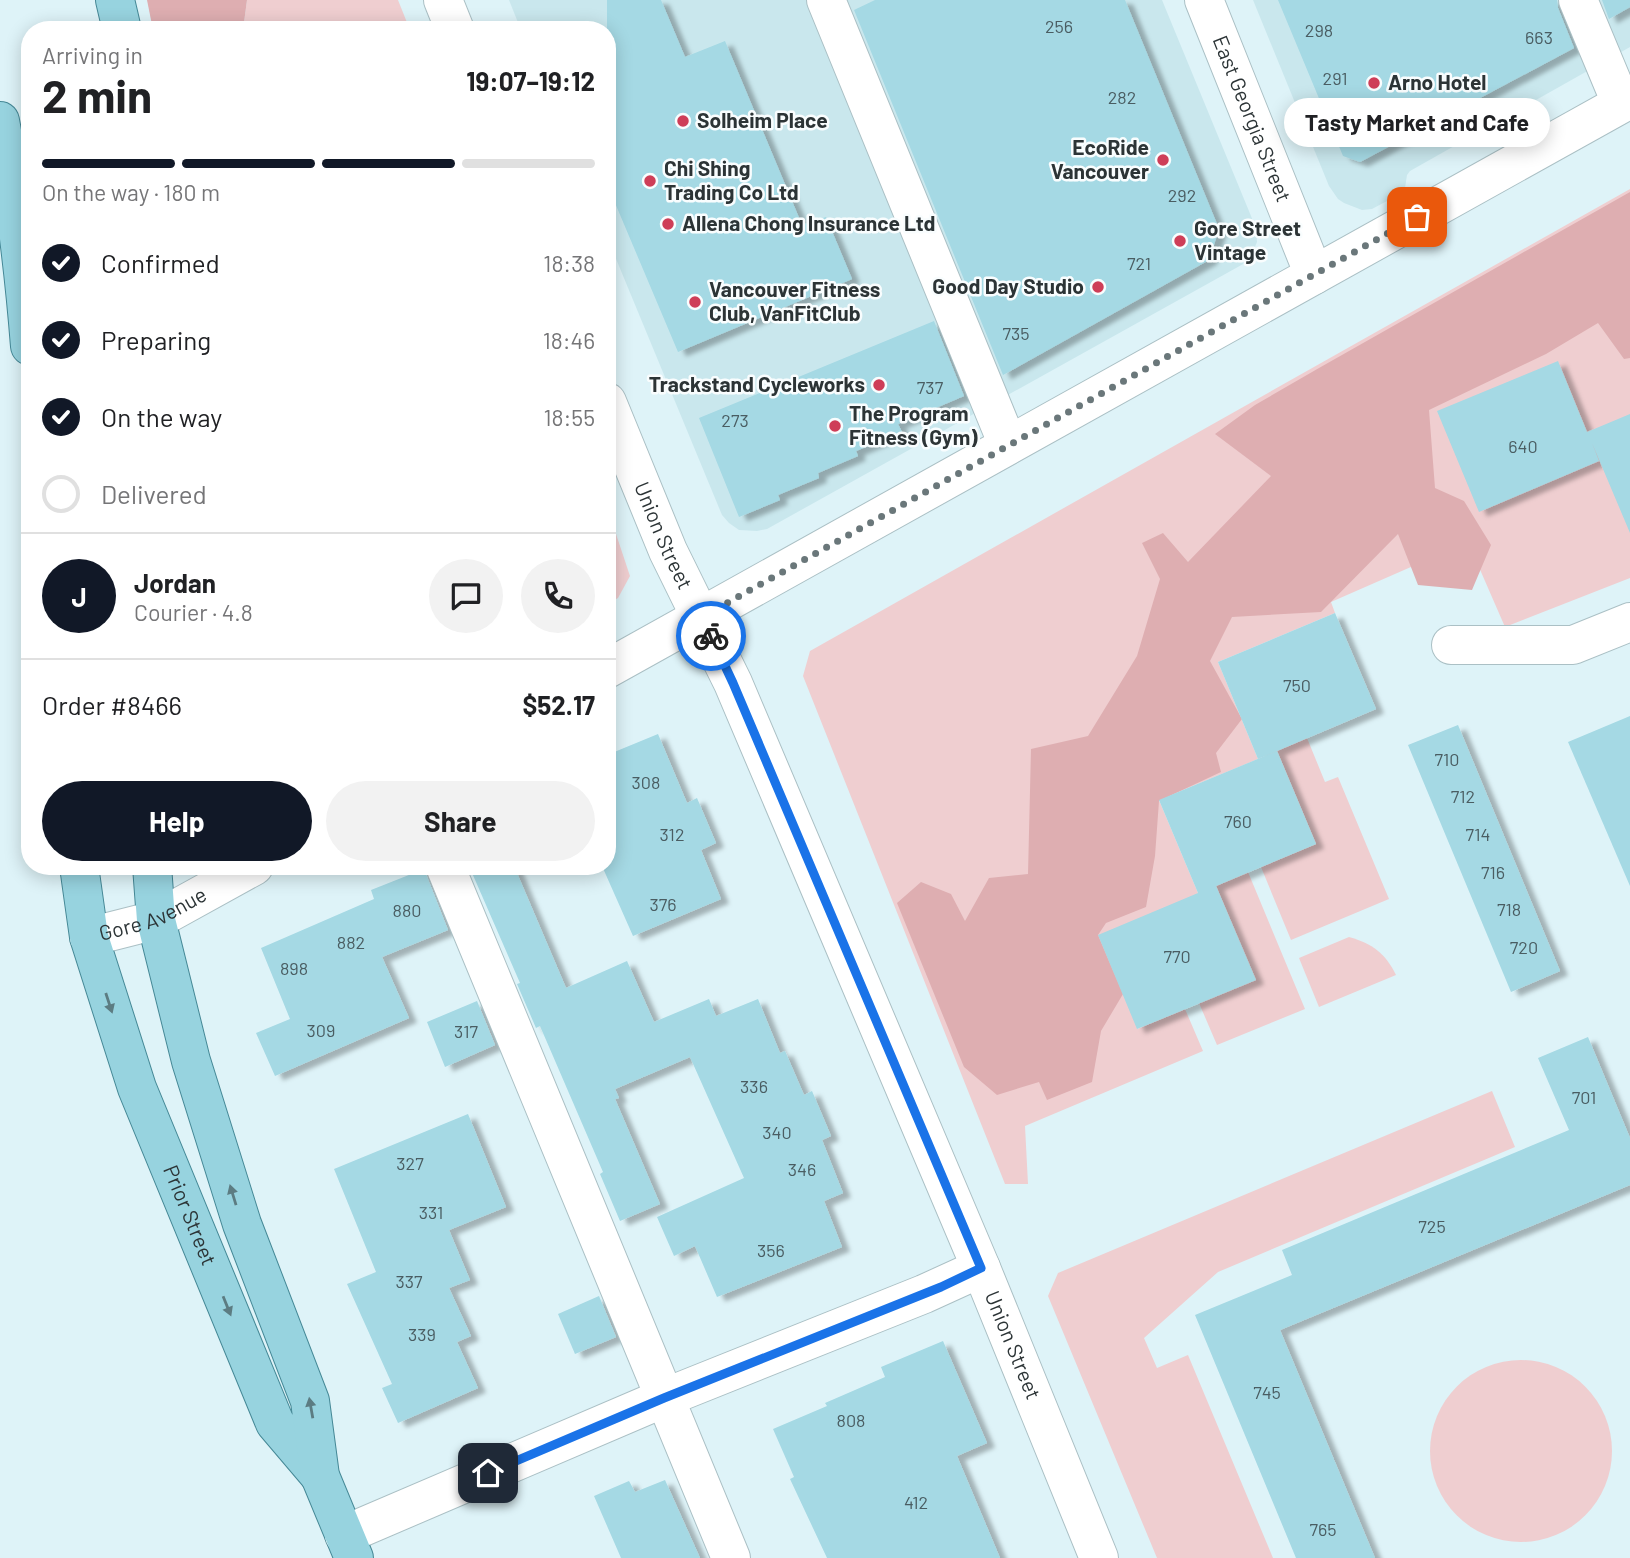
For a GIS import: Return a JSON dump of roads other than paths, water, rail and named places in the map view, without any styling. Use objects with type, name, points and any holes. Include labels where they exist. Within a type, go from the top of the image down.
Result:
[{"type":"main road","points":[[115,0],[120,21]]},
{"type":"main road","points":[[0,121],[21,259]]},
{"type":"main road","name":"Prior Street","points":[[80,875],[89,937],[137,1088],[275,1423],[320,1476]]},
{"type":"main road","name":"Prior Street","points":[[153,875],[156,920],[191,1061],[242,1224],[310,1401],[320,1476],[349,1547]]},
{"type":"street","points":[[443,0],[452,21]]},
{"type":"street","points":[[825,0],[1008,445]]},
{"type":"street","name":"East Georgia Street","points":[[1204,0],[1314,275]]},
{"type":"street","points":[[616,664],[1626,101],[1578,0]]},
{"type":"street","name":"Union Street","points":[[616,424],[663,539],[733,683],[981,1268],[1099,1558]]},
{"type":"street","points":[[1451,645],[1573,645],[1630,622]]},
{"type":"street","name":"Gore Avenue","points":[[89,937],[156,920],[238,875]]},
{"type":"street","points":[[449,875],[731,1558]]},
{"type":"street","points":[[349,1547],[664,1398],[981,1268]]},
{"type":"place","name":"Arno Hotel","points":[[1374,83]]},
{"type":"place","name":"Solheim Place","points":[[683,121]]},
{"type":"place","name":"EcoRide Vancouver","points":[[1163,160]]},
{"type":"place","name":"Chi Shing Trading Co Ltd","points":[[650,181]]},
{"type":"place","name":"Tasty Market and Cafe","points":[[1417,217]]},
{"type":"place","name":"Allena Chong Insurance Ltd","points":[[668,224]]},
{"type":"place","name":"Gore Street Vintage","points":[[1180,241]]},
{"type":"place","name":"Good Day Studio","points":[[1098,287]]},
{"type":"place","name":"Vancouver Fitness Club, VanFitClub","points":[[695,302]]},
{"type":"place","name":"Trackstand Cycleworks","points":[[879,385]]},
{"type":"place","name":"The Program Fitness (Gym)","points":[[835,426]]}]
